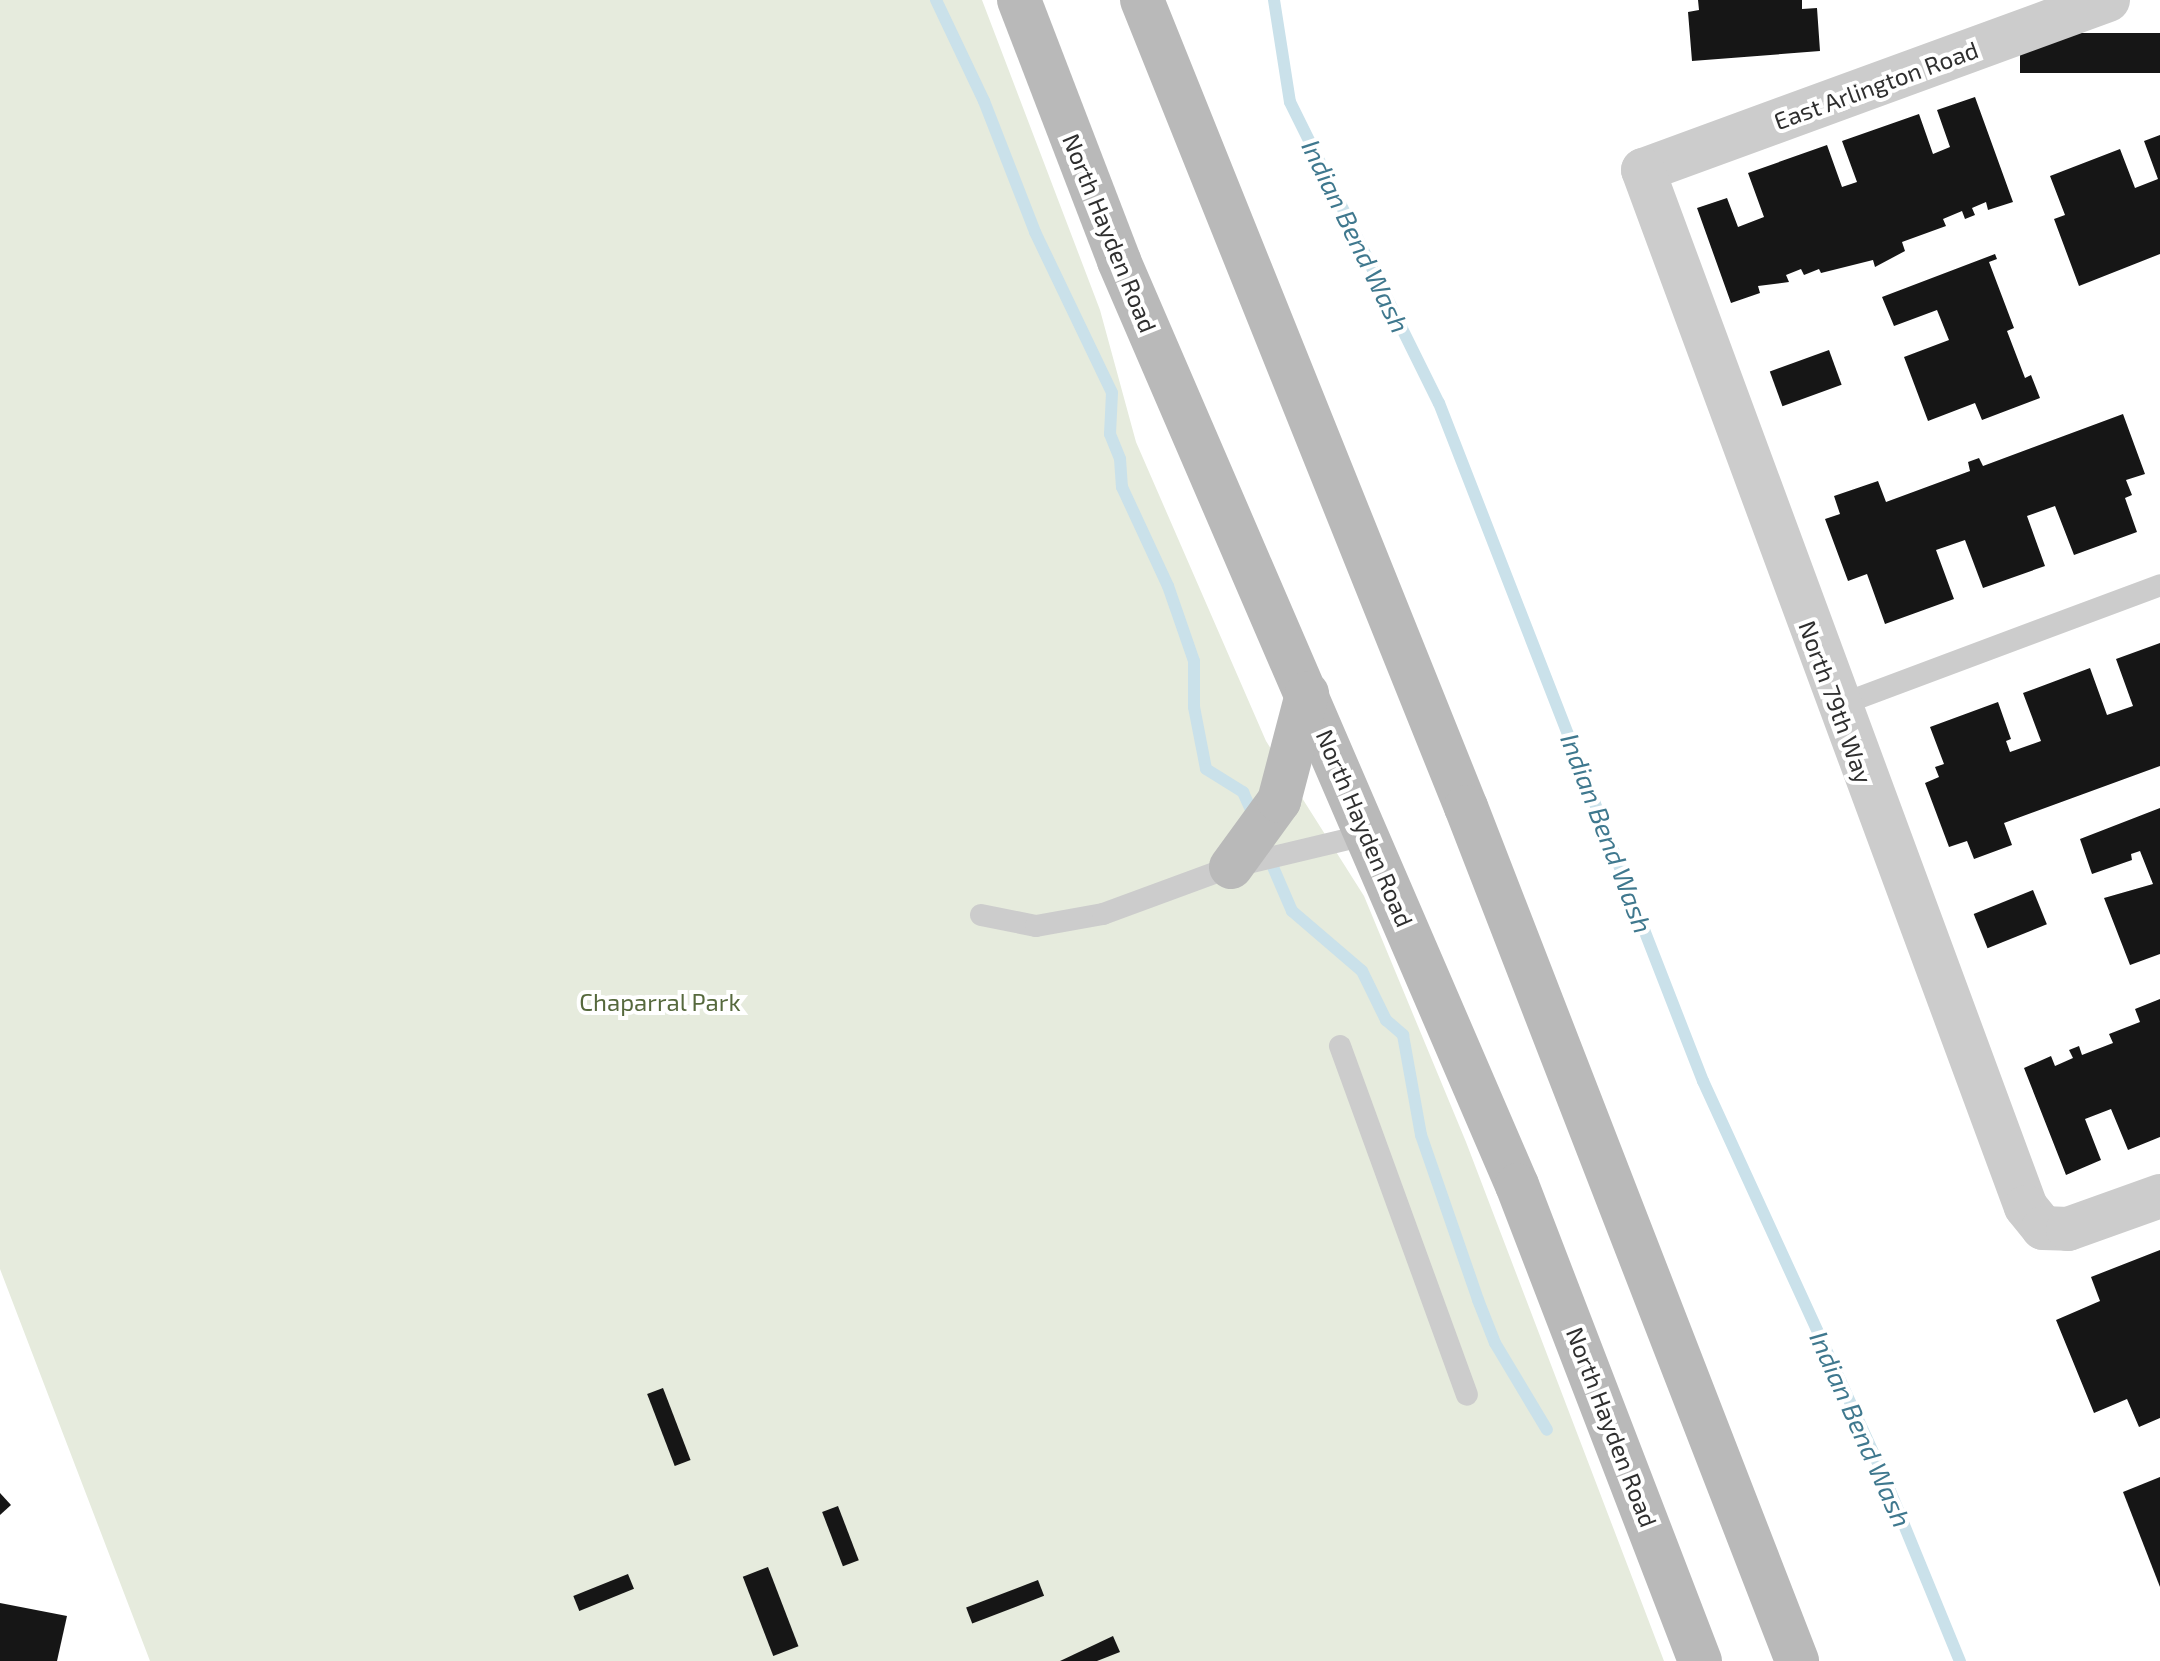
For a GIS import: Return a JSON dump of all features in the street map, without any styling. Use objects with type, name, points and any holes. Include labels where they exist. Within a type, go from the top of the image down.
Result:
[{"type":"main road","name":"North Hayden Road","points":[[1019,0],[1119,261],[1369,834],[1561,1293],[1700,1661]]},
{"type":"main road","points":[[1142,0],[1466,807],[1797,1661]]},
{"type":"main road","points":[[1231,867],[1279,801],[1307,694]]},
{"type":"street","name":"East Arlington Road","points":[[1643,170],[2108,0]]},
{"type":"street","name":"North 79th Way","points":[[1643,170],[1837,706],[2026,1207],[2043,1228],[2068,1229],[2160,1196]]},
{"type":"lane","points":[[1837,706],[2160,585]]},
{"type":"lane","points":[[981,915],[1036,926],[1103,914],[1231,867],[1369,834]]},
{"type":"lane","points":[[1340,1046],[1467,1395]]},
{"type":"green space","name":"Chaparral Park","points":[[0,0],[982,0],[1100,310],[1136,442],[1266,741],[1364,896],[1466,1142],[1664,1661],[150,1661],[0,1269]]},
{"type":"building","points":[[1698,0],[1802,0],[1802,9],[1817,8],[1820,51],[1692,61],[1688,12],[1699,10]]},
{"type":"building","points":[[2020,33],[2160,33],[2160,73],[2020,73]]},
{"type":"building","points":[[1975,97],[2013,202],[1988,210],[1986,202],[1972,208],[1975,215],[1965,219],[1962,211],[1943,219],[1946,226],[1902,242],[1905,251],[1875,267],[1873,260],[1821,273],[1819,269],[1804,275],[1801,269],[1786,275],[1789,282],[1758,286],[1760,293],[1731,303],[1697,208],[1727,198],[1738,227],[1764,217],[1748,173],[1827,145],[1842,187],[1857,182],[1842,141],[1919,114],[1933,154],[1950,147],[1937,110]]},
{"type":"building","points":[[2160,135],[2160,254],[2079,286],[2054,219],[2065,215],[2050,176],[2120,149],[2135,188],[2158,179],[2144,141]]},
{"type":"building","points":[[1995,254],[1997,259],[1989,262],[2014,328],[2007,331],[2025,378],[2031,375],[2040,398],[1982,420],[1975,403],[1928,421],[1904,357],[1949,340],[1937,310],[1894,326],[1882,297]]},
{"type":"building","points":[[1829,350],[1842,385],[1782,406],[1770,372]]},
{"type":"building","points":[[2123,414],[2145,474],[2126,480],[2132,495],[2125,498],[2137,532],[2074,555],[2055,506],[2027,516],[2045,566],[1983,588],[1965,540],[1936,550],[1954,599],[1885,624],[1867,574],[1848,581],[1825,519],[1840,514],[1834,496],[1878,481],[1886,502],[1970,471],[1968,462],[1979,458],[1983,466]]},
{"type":"building","points":[[2160,643],[2160,766],[2004,823],[2012,845],[1974,859],[1967,841],[1949,847],[1925,783],[1939,777],[1935,767],[1944,764],[1930,727],[1998,702],[2011,739],[2006,741],[2010,752],[2041,741],[2023,693],[2090,668],[2107,715],[2133,706],[2116,659]]},
{"type":"building","points":[[2160,808],[2160,954],[2130,965],[2104,898],[2153,884],[2140,851],[2131,854],[2132,860],[2092,874],[2080,839]]},
{"type":"building","points":[[2033,890],[2047,924],[1988,948],[1974,914]]},
{"type":"building","points":[[2160,999],[2160,1137],[2128,1150],[2111,1109],[2085,1119],[2101,1160],[2066,1175],[2024,1068],[2051,1056],[2055,1066],[2073,1058],[2069,1050],[2079,1046],[2082,1055],[2113,1043],[2109,1034],[2140,1022],[2135,1009]]},
{"type":"building","points":[[2160,1250],[2160,1418],[2139,1427],[2127,1399],[2094,1413],[2056,1320],[2100,1301],[2091,1277]]},
{"type":"building","points":[[663,1388],[691,1460],[675,1466],[647,1394]]},
{"type":"building","points":[[2160,1477],[2160,1587],[2123,1492]]},
{"type":"building","points":[[0,1493],[11,1505],[0,1515]]},
{"type":"building","points":[[838,1506],[859,1560],[843,1566],[822,1512]]},
{"type":"building","points":[[768,1567],[798,1646],[773,1656],[743,1577]]},
{"type":"building","points":[[628,1574],[634,1589],[579,1611],[573,1596]]},
{"type":"building","points":[[1038,1580],[1044,1596],[972,1623],[966,1608]]},
{"type":"building","points":[[0,1603],[67,1616],[57,1661],[0,1661]]},
{"type":"building","points":[[1113,1636],[1120,1652],[1097,1661],[1060,1661]]},
{"type":"waterway","points":[[936,0],[984,101],[1035,232],[1112,393],[1110,434],[1120,459],[1122,487],[1168,586],[1194,661],[1194,707],[1206,769],[1243,792],[1254,817]]},
{"type":"waterway","name":"Indian Bend Wash","points":[[1274,0],[1290,102],[1439,403],[1703,1081],[1886,1481],[1960,1661]]},
{"type":"waterway","points":[[1267,853],[1292,911],[1362,971],[1386,1020],[1403,1035],[1421,1135],[1478,1300],[1495,1343],[1547,1430]]}]
